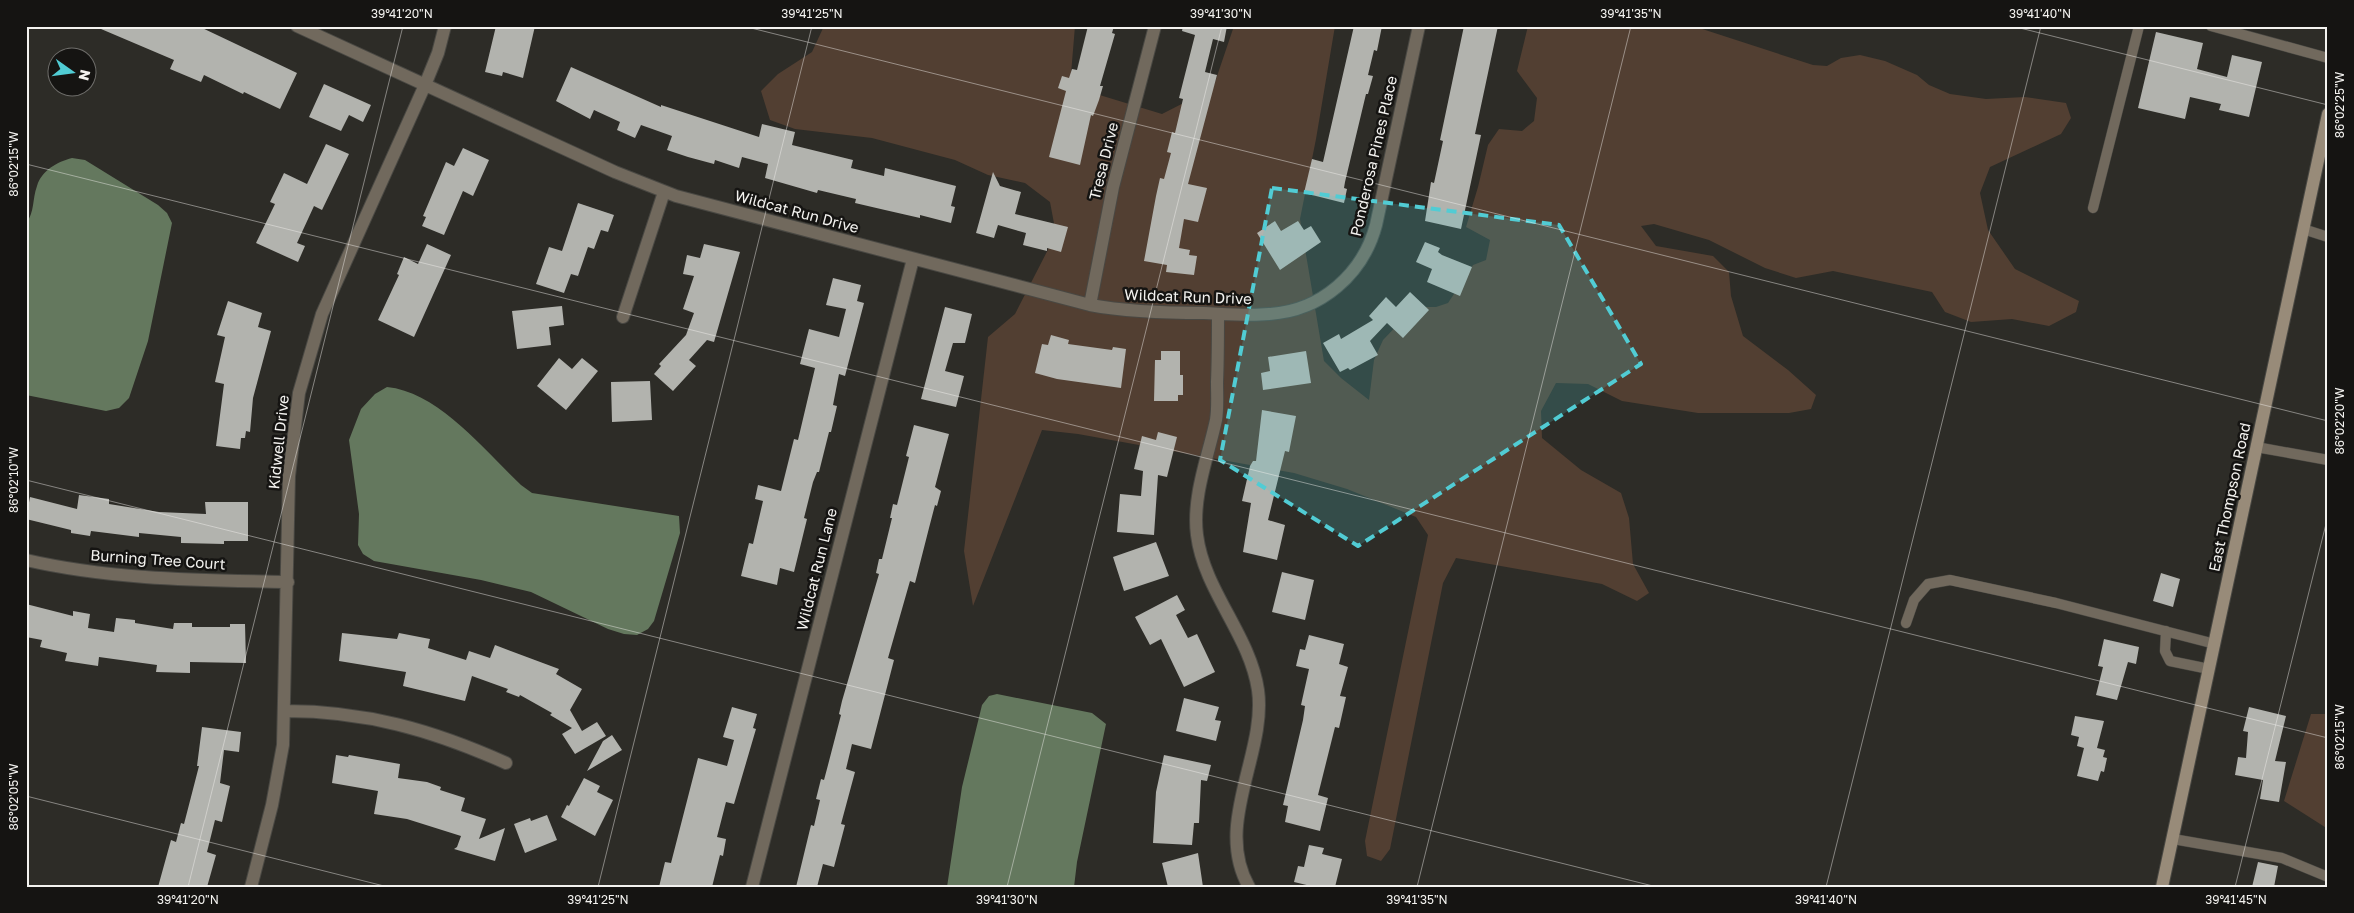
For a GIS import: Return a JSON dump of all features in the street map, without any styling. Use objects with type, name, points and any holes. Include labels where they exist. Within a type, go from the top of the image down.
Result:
[{"type":"main road","name":"East Thompson Road","points":[[2162,887],[2328,114]]},
{"type":"street","name":"Wildcat Run Drive","points":[[297,26],[614,172],[664,192],[1090,305],[1140,312],[1276,314],[1302,308],[1316,301]]},
{"type":"street","name":"Kidwell Drive","points":[[251,887],[272,805],[283,745],[291,447],[299,393],[311,345],[332,290],[425,86],[438,53],[445,26]]},
{"type":"street","name":"Tresa Drive","points":[[1090,305],[1113,187],[1155,26]]},
{"type":"street","name":"Ponderosa Pines Place","points":[[1316,301],[1337,287],[1351,274],[1359,264],[1373,237],[1419,26]]},
{"type":"street","points":[[623,317],[664,192]]},
{"type":"street","name":"Wildcat Run Lane","points":[[752,887],[913,259]]},
{"type":"street","points":[[1218,314],[1216,418],[1197,504],[1196,534],[1201,559],[1249,660],[1258,690],[1258,716],[1237,818],[1238,851],[1249,887]]},
{"type":"street","name":"Burning Tree Court","points":[[26,560],[89,572],[143,578],[288,582]]},
{"type":"street","points":[[285,711],[341,713],[384,720],[449,739],[506,763]]},
{"type":"lane","points":[[2093,208],[2139,26]]},
{"type":"lane","points":[[2211,26],[2328,58]]},
{"type":"lane","points":[[2303,229],[2328,237]]},
{"type":"lane","points":[[2256,447],[2328,460]]},
{"type":"lane","points":[[1906,623],[1914,600],[1928,584],[1950,580],[2056,603],[2215,644]]},
{"type":"lane","points":[[2166,631],[2165,651],[2170,661],[2209,669]]},
{"type":"lane","points":[[2173,839],[2282,858],[2328,877]]},
{"type":"highlighted area","points":[[1272,188],[1559,225],[1641,364],[1358,546],[1220,460]]},
{"type":"shaded area","points":[[824,26],[1075,26],[1070,86],[1162,114],[1213,88],[1234,26],[1335,26],[1300,219],[1324,361],[1341,378],[1369,400],[1374,360],[1383,340],[1406,316],[1422,307],[1436,307],[1448,303],[1473,265],[1486,260],[1490,240],[1466,227],[1488,145],[1499,129],[1522,131],[1534,121],[1537,98],[1517,71],[1528,26],[1693,26],[1813,65],[1827,66],[1841,58],[1860,55],[1885,61],[1917,75],[1929,85],[1950,94],[1986,99],[2025,97],[2066,103],[2071,118],[2061,134],[1990,167],[1980,193],[1988,230],[2015,269],[2079,301],[2076,312],[2049,326],[2012,319],[1971,322],[1945,312],[1932,292],[1833,271],[1796,278],[1765,268],[1709,240],[1654,224],[1641,226],[1656,246],[1713,256],[1729,272],[1731,296],[1743,336],[1788,370],[1816,395],[1811,409],[1789,413],[1698,413],[1622,401],[1588,384],[1556,383],[1541,411],[1542,438],[1581,470],[1621,493],[1629,518],[1633,564],[1649,593],[1637,601],[1602,584],[1456,558],[1443,583],[1390,849],[1381,861],[1367,856],[1365,841],[1428,535],[1416,517],[1347,489],[1294,473],[1078,434],[1042,430],[973,606],[964,551],[988,337],[1015,314],[1056,234],[1050,202],[1025,183],[988,175],[955,160],[872,138],[795,129],[770,120],[761,91],[778,74],[812,52]]},
{"type":"shaded area","points":[[72,158],[85,160],[158,205],[167,213],[172,223],[148,341],[129,398],[119,408],[106,411],[26,395],[26,224],[31,215],[35,191],[42,175],[56,164]]},
{"type":"shaded area","points":[[387,387],[406,391],[443,411],[476,440],[521,485],[532,493],[679,516],[680,533],[654,621],[648,629],[637,635],[624,634],[608,629],[531,592],[481,580],[374,561],[363,554],[358,545],[359,514],[349,440],[361,409],[375,394]]},
{"type":"shaded area","points":[[997,694],[1092,713],[1106,724],[1077,862],[1074,887],[947,887],[962,787],[982,705],[989,696]]},
{"type":"shaded area","points":[[2311,714],[2328,714],[2328,829],[2284,801]]},
{"type":"building","points":[[94,26],[198,26],[297,73],[280,109],[204,75],[201,82],[170,69],[174,60]]},
{"type":"building","points":[[496,26],[535,26],[523,78],[503,72],[502,76],[485,72]]},
{"type":"building","points":[[1088,26],[1114,26],[1112,33],[1115,34],[1100,86],[1103,86],[1099,100],[1093,116],[1091,115],[1080,165],[1049,157],[1066,91],[1058,88],[1062,76],[1069,78],[1072,69],[1077,70]]},
{"type":"building","points":[[1183,26],[1227,26],[1224,42],[1213,39],[1205,72],[1217,75],[1188,184],[1207,188],[1198,222],[1184,219],[1179,248],[1190,250],[1189,255],[1197,256],[1194,275],[1166,272],[1167,265],[1144,261],[1160,178],[1164,179],[1171,153],[1167,152],[1172,132],[1175,133],[1183,99],[1179,98],[1195,35],[1182,31]]},
{"type":"building","points":[[1354,26],[1382,26],[1377,51],[1374,50],[1368,75],[1373,76],[1368,94],[1366,94],[1345,182],[1344,188],[1347,189],[1344,203],[1304,193],[1312,159],[1323,162]]},
{"type":"building","points":[[1464,26],[1498,26],[1475,134],[1481,135],[1461,229],[1425,221],[1431,182],[1434,183],[1443,141],[1440,140]]},
{"type":"building","points":[[2156,32],[2203,43],[2197,69],[2227,77],[2232,55],[2262,62],[2249,117],[2219,110],[2221,104],[2190,97],[2185,119],[2138,108]]},
{"type":"building","points":[[571,67],[661,107],[661,105],[759,137],[762,124],[795,132],[792,145],[853,160],[851,168],[884,176],[885,168],[956,186],[951,206],[955,207],[951,223],[920,215],[920,218],[855,203],[856,199],[818,190],[817,193],[765,178],[768,164],[742,157],[739,168],[715,160],[714,164],[688,157],[667,150],[672,136],[641,125],[635,138],[617,130],[620,122],[594,110],[590,119],[556,101]]},
{"type":"building","points":[[324,84],[371,105],[363,122],[349,115],[341,131],[309,117]]},
{"type":"building","points":[[326,144],[349,154],[322,210],[314,206],[297,243],[305,246],[298,262],[256,243],[275,204],[270,202],[284,173],[307,184]]},
{"type":"building","points":[[463,148],[489,160],[473,196],[463,191],[444,235],[422,226],[426,217],[423,216],[446,162],[454,166]]},
{"type":"building","points":[[993,172],[1000,186],[1021,192],[1015,214],[1068,227],[1061,252],[1047,248],[1047,251],[1023,245],[1026,233],[998,225],[994,238],[976,233]]},
{"type":"building","points":[[578,203],[614,215],[608,232],[601,230],[594,249],[588,247],[578,276],[571,274],[564,293],[536,284],[549,247],[562,251]]},
{"type":"building","points":[[1275,221],[1281,231],[1298,221],[1304,230],[1311,226],[1321,242],[1280,270],[1257,233]]},
{"type":"building","points":[[1425,242],[1440,248],[1438,252],[1442,255],[1472,267],[1460,296],[1427,282],[1432,269],[1416,262]]},
{"type":"building","points":[[427,244],[451,255],[414,337],[378,320],[399,275],[397,274],[404,257],[418,264]]},
{"type":"building","points":[[704,244],[740,252],[714,342],[707,340],[689,360],[696,366],[673,391],[654,374],[661,366],[659,364],[686,335],[694,313],[683,309],[694,276],[683,274],[687,255],[700,258]]},
{"type":"building","points":[[833,278],[861,285],[857,301],[864,303],[845,376],[839,374],[833,405],[837,406],[819,472],[817,472],[813,482],[804,518],[807,519],[794,572],[780,568],[777,585],[741,576],[749,543],[753,544],[763,501],[755,499],[758,485],[781,491],[794,439],[798,440],[815,368],[800,364],[809,329],[839,337],[846,309],[826,305]]},
{"type":"building","points":[[1410,292],[1429,310],[1403,338],[1387,323],[1370,341],[1378,355],[1350,370],[1348,368],[1340,372],[1323,343],[1339,334],[1341,339],[1373,320],[1369,316],[1386,297],[1396,307]]},
{"type":"building","points":[[228,301],[262,313],[258,327],[271,331],[253,398],[250,432],[246,431],[245,438],[241,438],[240,449],[216,446],[224,384],[215,382],[225,337],[217,335]]},
{"type":"building","points":[[562,306],[564,325],[549,327],[551,345],[517,349],[512,311]]},
{"type":"building","points":[[945,307],[972,314],[965,343],[953,343],[945,371],[964,376],[956,407],[921,399]]},
{"type":"building","points":[[1051,335],[1069,340],[1068,344],[1112,350],[1113,347],[1126,349],[1121,388],[1057,379],[1035,373],[1042,344],[1048,345]]},
{"type":"building","points":[[1161,351],[1180,351],[1180,375],[1183,375],[1183,395],[1178,395],[1178,401],[1154,401],[1155,360],[1161,360]]},
{"type":"building","points":[[1306,351],[1311,383],[1263,390],[1261,373],[1270,371],[1268,357]]},
{"type":"building","points":[[559,358],[572,369],[582,358],[598,371],[566,410],[537,386]]},
{"type":"building","points":[[650,381],[652,420],[612,422],[611,382]]},
{"type":"building","points":[[1262,410],[1296,416],[1289,452],[1285,451],[1268,520],[1285,525],[1277,560],[1243,552],[1251,503],[1242,501],[1250,466],[1253,461],[1256,461]]},
{"type":"building","points":[[914,425],[949,434],[935,487],[941,491],[937,506],[935,505],[915,583],[910,581],[888,658],[894,660],[871,749],[852,744],[846,769],[855,772],[841,824],[845,825],[834,867],[823,864],[817,887],[796,887],[811,825],[814,826],[820,800],[816,799],[821,779],[824,780],[841,715],[839,714],[842,701],[879,574],[876,573],[879,559],[882,559],[892,518],[890,518],[893,504],[897,505],[909,457],[906,456]]},
{"type":"building","points":[[1158,432],[1177,437],[1167,477],[1158,475],[1154,535],[1117,532],[1120,494],[1141,496],[1143,471],[1134,469],[1142,436],[1156,440]]},
{"type":"building","points":[[79,495],[109,499],[109,504],[159,512],[206,514],[205,502],[248,502],[248,541],[224,541],[224,544],[181,543],[181,537],[139,533],[139,537],[91,531],[90,536],[71,533],[71,530],[26,519],[30,497],[77,509]]},
{"type":"building","points":[[1156,542],[1169,576],[1124,591],[1113,557]]},
{"type":"building","points":[[1282,572],[1314,580],[1305,620],[1272,612]]},
{"type":"building","points":[[2161,573],[2180,579],[2173,607],[2153,601]]},
{"type":"building","points":[[1177,595],[1185,610],[1176,615],[1188,638],[1197,634],[1215,672],[1184,687],[1161,639],[1150,645],[1135,617]]},
{"type":"building","points":[[26,604],[73,616],[73,611],[90,614],[88,628],[114,632],[116,618],[135,620],[135,623],[173,629],[174,623],[192,623],[192,627],[230,627],[230,624],[245,624],[246,663],[190,662],[190,673],[156,672],[157,665],[99,657],[98,666],[65,661],[67,653],[40,647],[42,640],[26,637]]},
{"type":"building","points":[[342,633],[397,639],[399,633],[430,639],[428,648],[466,660],[469,651],[490,658],[495,645],[559,669],[556,674],[582,689],[570,710],[582,731],[597,722],[606,736],[575,754],[562,734],[572,728],[550,715],[552,713],[520,695],[519,697],[506,692],[508,689],[472,676],[465,701],[403,686],[406,672],[339,661]]},
{"type":"building","points":[[1309,635],[1344,644],[1339,664],[1348,667],[1340,696],[1346,697],[1339,728],[1335,727],[1318,795],[1328,798],[1320,831],[1285,822],[1288,806],[1283,805],[1303,720],[1305,706],[1301,705],[1309,669],[1296,666],[1300,649],[1305,650]]},
{"type":"building","points":[[2104,639],[2139,647],[2136,664],[2128,662],[2117,700],[2096,695],[2103,667],[2098,666]]},
{"type":"building","points":[[1184,698],[1219,707],[1215,720],[1221,721],[1216,741],[1176,731]]},
{"type":"building","points":[[732,707],[757,714],[753,728],[756,729],[734,804],[726,802],[717,837],[726,839],[723,856],[720,855],[712,887],[659,887],[665,862],[671,863],[698,758],[727,766],[734,740],[723,737]]},
{"type":"building","points":[[2249,707],[2286,716],[2275,761],[2286,762],[2279,802],[2260,799],[2263,780],[2235,775],[2238,757],[2246,758],[2248,732],[2243,731]]},
{"type":"building","points":[[2075,716],[2104,721],[2097,748],[2105,750],[2103,757],[2107,758],[2104,772],[2101,771],[2098,781],[2077,776],[2084,748],[2077,746],[2079,737],[2071,735]]},
{"type":"building","points":[[202,727],[241,732],[239,752],[224,750],[220,783],[230,786],[222,822],[215,820],[207,852],[216,855],[207,887],[158,887],[171,840],[176,842],[181,823],[184,824],[199,766],[197,766]]},
{"type":"building","points":[[612,735],[622,750],[587,771],[603,741]]},
{"type":"building","points":[[336,755],[348,757],[349,755],[400,764],[398,778],[427,782],[441,787],[440,790],[465,798],[461,811],[486,819],[479,839],[505,828],[495,861],[454,849],[457,847],[461,836],[407,819],[374,814],[378,791],[332,783]]},
{"type":"building","points":[[1164,755],[1211,765],[1207,781],[1201,780],[1199,823],[1194,823],[1192,845],[1153,843],[1156,792]]},
{"type":"building","points":[[584,778],[600,786],[597,792],[613,800],[595,836],[561,817]]},
{"type":"building","points":[[547,815],[557,840],[525,853],[514,824],[530,818],[531,821]]},
{"type":"building","points":[[1309,845],[1324,848],[1322,854],[1342,859],[1335,887],[1315,887],[1294,882],[1298,866],[1304,867]]},
{"type":"building","points":[[1198,853],[1203,887],[1168,887],[1162,863]]},
{"type":"building","points":[[2258,862],[2278,866],[2274,887],[2252,887]]}]
